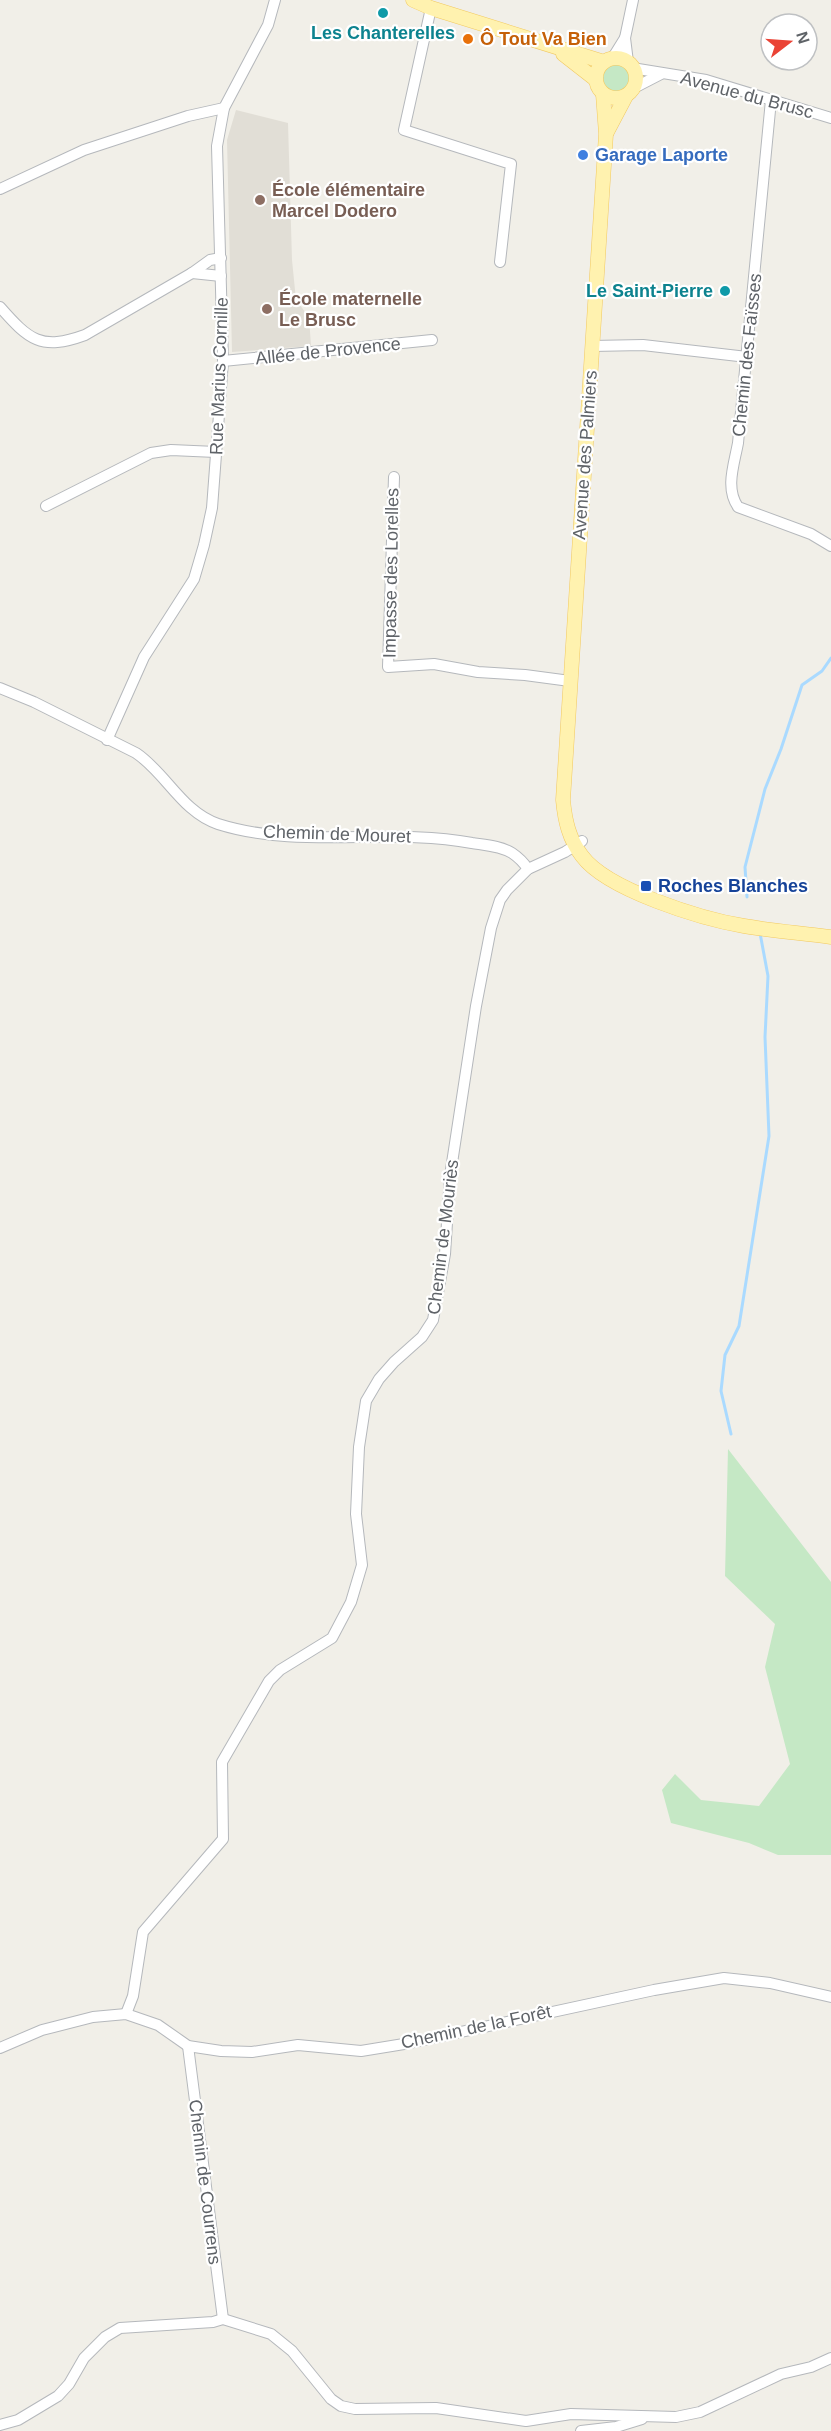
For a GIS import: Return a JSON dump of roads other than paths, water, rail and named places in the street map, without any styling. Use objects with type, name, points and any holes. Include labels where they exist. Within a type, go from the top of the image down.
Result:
[{"type":"main road","points":[[413,0],[431,8],[528,37],[551,47],[630,65],[636,78],[629,92],[614,98],[603,94],[596,79],[596,72],[608,60]]},
{"type":"main road","points":[[551,47],[596,79]]},
{"type":"main road","name":"Avenue des Palmiers","points":[[606,134],[629,92]]},
{"type":"main road","name":"Avenue des Palmiers","points":[[578,843],[565,816],[563,800],[606,134],[606,108],[603,94]]},
{"type":"main road","points":[[578,843],[603,866],[688,902],[744,916],[831,928]]},
{"type":"main road","points":[[578,843],[589,865],[606,878],[686,911],[743,926],[831,937]]},
{"type":"street","name":"Rue Marius Cornille","points":[[107,740],[144,657],[194,579],[204,545],[212,508],[223,361],[217,146],[224,108],[268,25],[275,0]]},
{"type":"street","points":[[630,65],[626,38],[633,0]]},
{"type":"street","points":[[431,8],[404,130],[511,164],[500,262]]},
{"type":"street","points":[[608,60],[626,38]]},
{"type":"street","name":"Avenue du Brusc","points":[[630,65],[664,74],[706,80],[831,118]]},
{"type":"street","name":"Avenue du Brusc","points":[[629,92],[664,74]]},
{"type":"street","name":"Chemin des Faïsses","points":[[771,100],[738,443],[730,483],[732,498],[738,507],[811,534],[831,546]]},
{"type":"street","points":[[0,189],[84,150],[188,116],[224,108]]},
{"type":"street","points":[[0,308],[19,329],[32,339],[42,342],[69,341],[85,335],[192,273],[210,260],[221,258]]},
{"type":"street","points":[[192,273],[221,276]]},
{"type":"street","name":"Allée de Provence","points":[[223,361],[432,340]]},
{"type":"street","points":[[592,346],[643,345],[747,357]]},
{"type":"street","points":[[46,506],[151,453],[171,450],[216,452]]},
{"type":"street","name":"Impasse des Lorelles","points":[[393,477],[388,667],[434,664],[478,672],[570,681]]},
{"type":"street","name":"Chemin de Mouret","points":[[0,688],[34,702],[150,762],[188,805],[217,823],[263,833],[451,838],[503,849],[512,853],[528,869]]},
{"type":"street","name":"Chemin de Mouriès","points":[[126,2014],[133,1996],[143,1932],[223,1839],[222,1762],[269,1681],[280,1670],[332,1638],[351,1602],[362,1565],[356,1514],[359,1447],[366,1401],[379,1379],[422,1337],[433,1320],[444,1254],[450,1176],[491,928],[500,900],[528,869],[578,843]]},
{"type":"street","name":"Chemin de la Forêt","points":[[126,2014],[158,2025],[188,2046],[242,2052],[298,2045],[361,2051],[410,2043],[643,1992],[724,1978],[770,1983],[831,1997]]},
{"type":"street","points":[[0,2048],[42,2030],[93,2017],[126,2014]]},
{"type":"street","name":"Chemin de Courrens","points":[[188,2046],[223,2319]]},
{"type":"street","points":[[0,2425],[18,2420],[58,2396],[69,2384],[84,2358],[105,2337],[120,2328],[213,2322],[223,2319],[271,2334],[281,2341],[292,2351],[331,2399],[341,2406],[356,2409],[436,2408],[526,2421],[572,2414],[676,2417],[700,2412],[781,2374],[812,2367],[831,2358]]},
{"type":"street","points":[[580,2431],[616,2427],[649,2417]]},
{"type":"waterway","points":[[747,897],[745,867],[765,789],[802,685],[822,671],[831,658]]},
{"type":"waterway","points":[[731,1434],[721,1391],[725,1355],[739,1326],[769,1136],[765,1037],[768,976],[760,933]]},
{"type":"place","name":"Les Chanterelles","points":[[383,13]]},
{"type":"place","name":"Ô Tout Va Bien","points":[[468,39]]},
{"type":"place","name":"Garage Laporte","points":[[583,155]]},
{"type":"place","name":"École élémentaire Marcel Dodero","points":[[260,200]]},
{"type":"place","name":"Le Saint-Pierre","points":[[725,291]]},
{"type":"place","name":"École maternelle Le Brusc","points":[[267,309]]},
{"type":"place","name":"Roches Blanches","points":[[646,886]]}]
